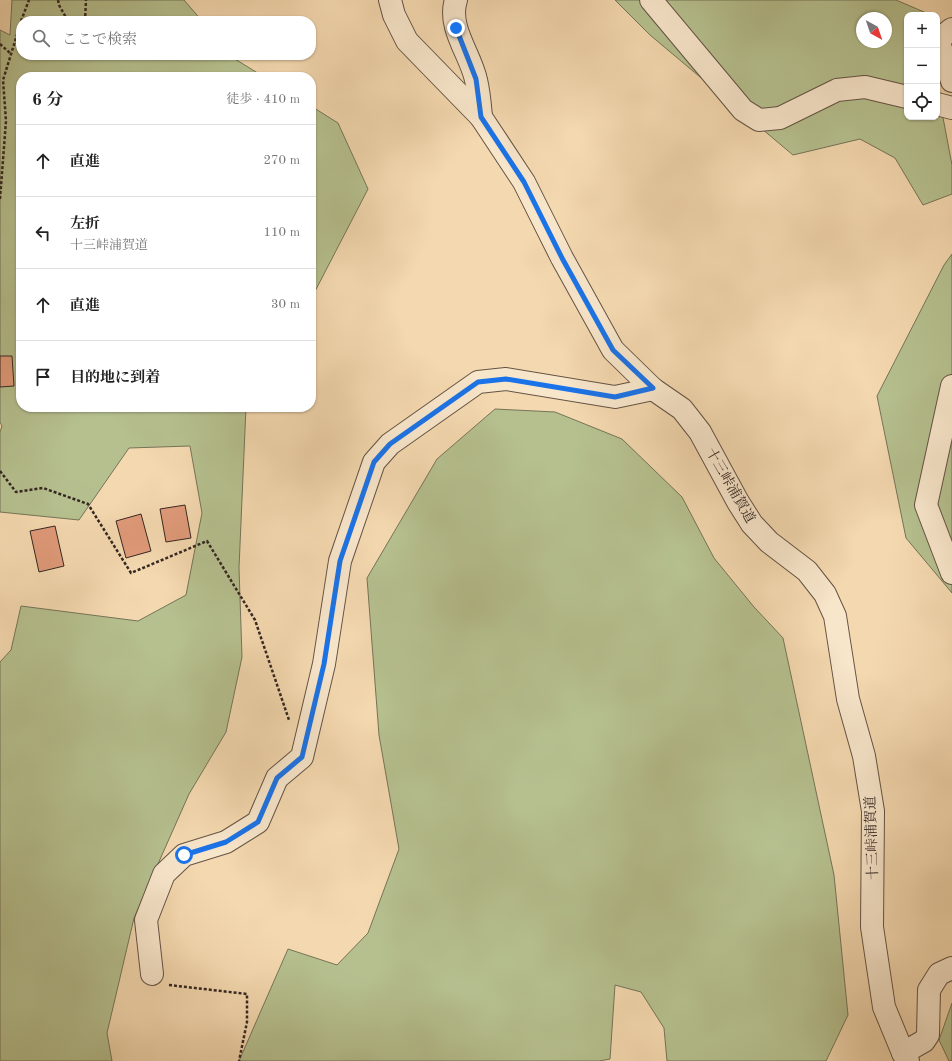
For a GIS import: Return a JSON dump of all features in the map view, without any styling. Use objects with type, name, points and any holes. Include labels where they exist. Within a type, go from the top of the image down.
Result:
[{"type":"street","name":"十三峠浦賀道","points":[[390,0],[394,15],[407,41],[481,117],[524,182],[562,258],[613,350],[653,388],[682,409],[700,432],[738,502],[752,524],[769,542],[807,572],[831,606],[835,616],[848,699],[864,756],[873,811],[872,927],[884,1007],[905,1057]]},
{"type":"street","points":[[456,0],[454,5],[456,28],[476,79],[481,117]]},
{"type":"street","points":[[651,0],[743,110],[759,120],[780,118],[837,90],[865,86],[904,96]]},
{"type":"street","points":[[952,29],[938,40],[952,81]]},
{"type":"street","points":[[940,105],[952,108]]},
{"type":"street","points":[[152,974],[146,920],[164,874],[184,855],[226,842],[258,822],[277,778],[302,757],[324,664],[340,561],[374,462],[390,444],[478,382],[506,379],[615,397],[653,388]]},
{"type":"street","points":[[952,386],[926,505],[952,573]]},
{"type":"street","points":[[905,1057],[924,1041],[928,1035],[929,990],[939,974],[952,968]]},
{"type":"path","points":[[23,16],[29,0]]},
{"type":"path","points":[[58,0],[65,16]]},
{"type":"path","points":[[85,16],[86,0]]},
{"type":"path","points":[[0,199],[6,121],[3,80],[16,36]]},
{"type":"path","points":[[0,44],[10,53]]},
{"type":"path","points":[[0,471],[16,492],[44,488],[88,504],[131,573],[207,541],[255,620],[289,721]]},
{"type":"path","points":[[152,974],[155,984],[247,994],[247,1022],[239,1061]]},
{"type":"green space","points":[[12,0],[184,0],[198,16],[16,16],[16,60],[237,60],[256,72],[16,72],[16,412],[246,412],[239,568],[242,657],[226,732],[189,794],[134,918],[107,1033],[112,1061],[0,1061],[0,662],[11,650],[21,606],[138,621],[186,595],[202,513],[190,446],[129,448],[79,520],[0,512],[0,432],[2,426],[0,422],[0,30],[10,35]]},
{"type":"green space","points":[[615,0],[896,0],[924,12],[904,12],[904,120],[940,120],[940,102],[952,165],[952,194],[923,205],[895,158],[860,139],[793,155],[650,35]]},
{"type":"green space","points":[[316,109],[338,123],[368,189],[316,289]]},
{"type":"green space","points":[[952,254],[952,593],[906,538],[877,396],[944,265]]},
{"type":"green space","points":[[495,409],[555,412],[622,439],[682,497],[714,558],[754,607],[783,638],[834,875],[848,1015],[826,1061],[667,1061],[664,1028],[641,992],[615,985],[610,1059],[599,1061],[239,1061],[288,949],[337,965],[368,933],[399,849],[379,735],[367,578],[437,459]]},
{"type":"green space","points":[[952,1003],[952,1061],[949,1061],[939,1040]]},
{"type":"building","points":[[0,356],[12,356],[14,386],[0,387]]},
{"type":"building","points":[[185,505],[191,538],[166,542],[160,509]]},
{"type":"building","points":[[141,514],[151,551],[126,558],[116,521]]},
{"type":"building","points":[[55,526],[64,566],[39,572],[30,531]]},
{"type":"route","points":[[184,855],[226,842],[258,822],[277,778],[302,757],[324,664],[340,561],[374,462],[390,444],[478,382],[506,379],[615,397],[653,388],[613,350],[562,258],[524,182],[481,117],[476,79],[456,28]]}]
